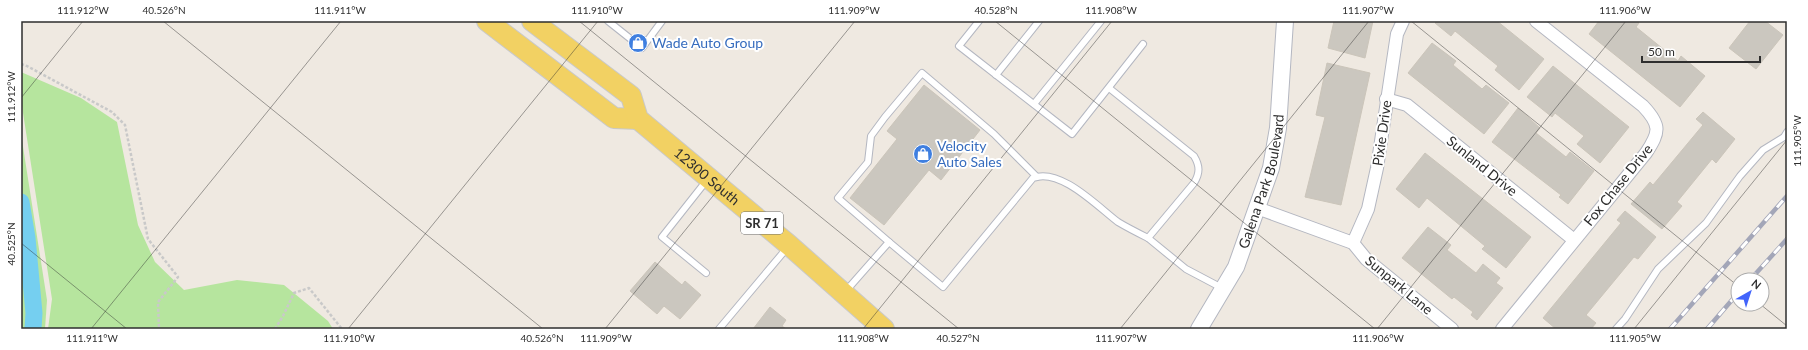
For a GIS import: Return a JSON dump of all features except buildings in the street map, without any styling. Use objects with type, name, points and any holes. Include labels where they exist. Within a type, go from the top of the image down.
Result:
[{"type":"main road","points":[[487,21],[614,118],[638,120],[631,96],[532,21]]},
{"type":"main road","name":"12300 South","points":[[638,120],[709,177],[884,329]]},
{"type":"street","name":"Galena Park Boulevard","points":[[1199,329],[1236,267],[1271,168],[1278,128],[1285,21]]},
{"type":"street","name":"Pixie Drive","points":[[1353,243],[1368,209],[1377,168],[1386,99],[1397,34],[1403,21]]},
{"type":"street","name":"Fox Chase Drive","points":[[1502,329],[1646,153],[1653,142],[1657,127],[1652,116],[1643,106],[1536,21]]},
{"type":"street","name":"Sunland Drive","points":[[1386,99],[1407,105],[1574,240]]},
{"type":"street","name":"Sunpark Lane","points":[[1257,208],[1353,243],[1366,259],[1452,329]]},
{"type":"lane","points":[[608,21],[642,48],[662,21]]},
{"type":"lane","points":[[979,21],[959,46],[1072,134],[1143,44]]},
{"type":"lane","points":[[996,75],[1039,21]]},
{"type":"lane","points":[[1034,104],[1101,21]]},
{"type":"lane","points":[[1037,177],[994,134],[922,73],[871,136],[868,162],[838,198],[943,287],[1034,178],[1048,176],[1067,183],[1126,227],[1148,238],[1186,269],[1224,289]]},
{"type":"lane","points":[[1109,88],[1194,156],[1198,163],[1198,176],[1194,183],[1148,238]]},
{"type":"lane","points":[[1616,329],[1625,319],[1658,268],[1706,223],[1740,176],[1763,150],[1784,137],[1787,132]]},
{"type":"lane","points":[[706,273],[662,237],[709,177]]},
{"type":"lane","points":[[844,293],[889,242]]},
{"type":"lane","points":[[719,329],[789,245]]},
{"type":"path","points":[[21,64],[112,112],[125,125],[148,239],[178,276],[158,302],[158,329]]},
{"type":"path","points":[[275,329],[284,316],[294,293],[309,288],[342,329]]},
{"type":"green space","points":[[21,72],[81,98],[117,122],[138,225],[155,262],[184,290],[237,280],[284,285],[328,321],[333,329],[48,329],[52,299],[21,100]]},
{"type":"green space","points":[[21,134],[47,300],[45,329],[21,329]]},
{"type":"waterway","points":[[21,202],[27,238],[34,313],[33,329]]},
{"type":"railway","points":[[1670,329],[1787,196]]},
{"type":"railway","points":[[1757,272],[1787,239]]},
{"type":"railway","points":[[1707,329],[1730,302]]},
{"type":"place","name":"Wade Auto Group","points":[[638,43]]},
{"type":"place","name":"Velocity Auto Sales","points":[[923,154]]}]
